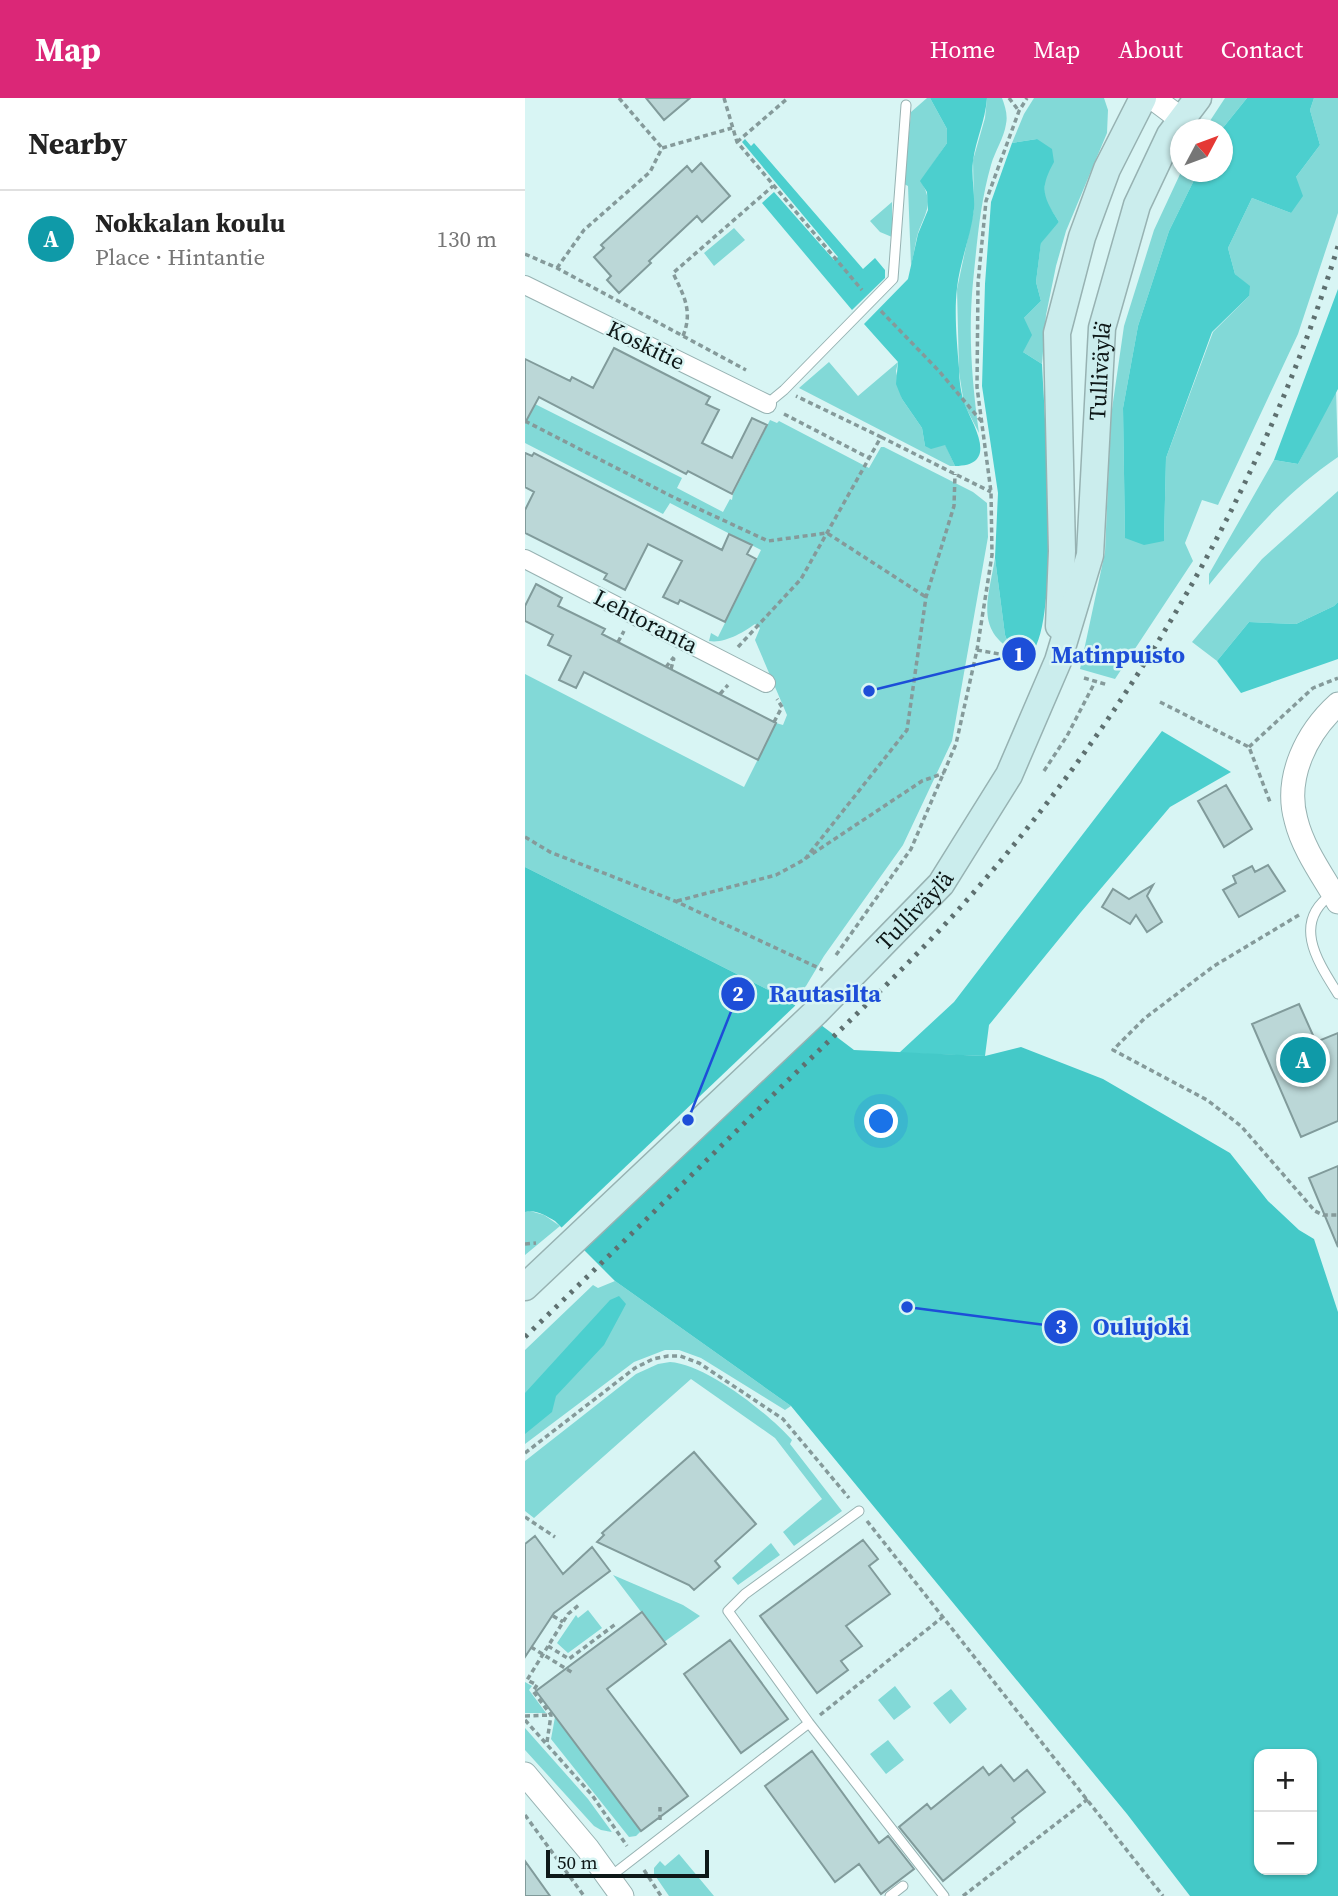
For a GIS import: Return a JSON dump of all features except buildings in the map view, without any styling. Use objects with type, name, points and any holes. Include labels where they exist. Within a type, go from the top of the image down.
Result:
[{"type":"main road","name":"Tulliväylä","points":[[1058,662],[1062,551],[1058,333],[1082,237],[1107,169],[1143,98]]},
{"type":"main road","name":"Tulliväylä","points":[[1181,119],[1198,98]]},
{"type":"main road","name":"Tulliväylä","points":[[525,1287],[816,1012],[941,884],[1009,775],[1058,662],[1090,555],[1102,328],[1137,205],[1170,135]]},
{"type":"street","points":[[1153,98],[1181,119]]},
{"type":"street","name":"Koskitie","points":[[525,285],[767,404]]},
{"type":"street","name":"Lehtoranta","points":[[525,559],[766,683]]},
{"type":"street","points":[[1331,899],[1296,820],[1293,798],[1295,774],[1303,750],[1314,730],[1338,704]]},
{"type":"street","points":[[525,1774],[616,1887]]},
{"type":"lane","points":[[767,404],[893,279],[905,105]]},
{"type":"lane","points":[[1331,899],[1312,917],[1310,935],[1317,961],[1338,994]]},
{"type":"lane","points":[[859,1511],[745,1594],[728,1611],[809,1723],[944,1896]]},
{"type":"lane","points":[[616,1887],[635,1856],[809,1723]]},
{"type":"lane","points":[[890,1896],[903,1886]]},
{"type":"path","points":[[619,98],[662,148]]},
{"type":"path","points":[[724,98],[737,142],[872,302],[939,371],[982,422]]},
{"type":"path","points":[[737,142],[788,98]]},
{"type":"path","points":[[1009,98],[1019,111]]},
{"type":"path","points":[[833,959],[911,849],[956,744],[977,650],[992,555],[991,492],[977,387],[978,283],[986,201],[1019,111],[1027,98]]},
{"type":"path","points":[[557,268],[584,230],[650,172],[662,148],[732,128]]},
{"type":"path","points":[[683,336],[689,322],[688,304],[673,273],[773,186]]},
{"type":"path","points":[[525,254],[557,268],[751,372]]},
{"type":"path","points":[[784,390],[991,492]]},
{"type":"path","points":[[767,404],[869,458]]},
{"type":"path","points":[[525,421],[671,496],[768,541],[827,533],[926,597]]},
{"type":"path","points":[[725,661],[801,579],[881,437]]},
{"type":"path","points":[[805,859],[907,730],[926,597],[954,506],[955,474]]},
{"type":"path","points":[[977,650],[1016,657]]},
{"type":"path","points":[[671,669],[674,656]]},
{"type":"path","points":[[1084,678],[1108,685]]},
{"type":"path","points":[[1249,747],[1313,688],[1338,678]]},
{"type":"path","points":[[1045,771],[1095,682]]},
{"type":"path","points":[[724,697],[729,683]]},
{"type":"path","points":[[1160,702],[1249,747],[1273,809]]},
{"type":"path","points":[[675,901],[776,875],[805,859],[922,781],[944,773]]},
{"type":"path","points":[[525,837],[551,852],[675,901],[825,971],[818,980]]},
{"type":"path","points":[[1331,899],[1214,966],[1145,1018],[1114,1050],[1207,1100],[1241,1126],[1315,1211],[1323,1215],[1338,1215]]},
{"type":"path","points":[[525,1453],[635,1368],[653,1359],[680,1356],[699,1363],[783,1419],[944,1616],[1163,1896]]},
{"type":"path","points":[[525,1517],[555,1537]]},
{"type":"path","points":[[547,1742],[551,1715],[533,1691],[537,1685],[527,1679],[568,1614],[580,1604]]},
{"type":"path","points":[[553,1616],[563,1622]]},
{"type":"path","points":[[809,1723],[944,1616]]},
{"type":"path","points":[[548,1646],[569,1659],[617,1623]]},
{"type":"path","points":[[531,1647],[573,1673]]},
{"type":"path","points":[[525,1718],[551,1715]]},
{"type":"path","points":[[525,1718],[592,1795],[661,1896]]},
{"type":"path","points":[[963,1896],[1088,1799]]},
{"type":"path","points":[[660,1807],[660,1822]]},
{"type":"path","points":[[525,1815],[584,1896]]},
{"type":"shaded area","points":[[930,98],[947,129],[947,143],[921,181],[928,202],[911,266],[908,186],[904,184],[911,112]]},
{"type":"shaded area","points":[[930,98],[987,98],[973,161],[974,209],[958,278],[956,308],[961,387],[980,443],[980,452],[977,459],[969,464],[955,466],[945,445],[931,449],[925,446],[922,428],[902,399],[896,384],[898,362],[864,324],[908,279],[918,234],[928,210],[927,192],[920,181],[947,143],[947,129]]},
{"type":"shaded area","points":[[987,98],[1002,98],[1007,117],[984,194],[973,282],[972,358],[979,433],[964,404],[959,372],[957,289],[974,209],[973,160],[985,118]]},
{"type":"shaded area","points":[[1034,98],[1104,98],[1108,110],[1107,133],[1066,231],[1056,266],[1046,315],[1042,364],[1023,352],[1024,318],[1041,301],[1036,282],[1041,242],[1059,222],[1044,199],[1045,178],[1037,139],[1012,143]]},
{"type":"shaded area","points":[[1225,98],[1247,98],[1230,119],[1211,119]]},
{"type":"shaded area","points":[[1247,98],[1314,98],[1310,110],[1320,145],[1296,177],[1303,196],[1291,213],[1252,198],[1228,248],[1235,274],[1250,286],[1249,296],[1212,332],[1166,458],[1164,541],[1144,545],[1125,538],[1123,408],[1138,326],[1169,231],[1193,182],[1233,182],[1233,119],[1230,119]]},
{"type":"shaded area","points":[[1314,98],[1338,98],[1338,213],[1298,334],[1218,505],[1202,500],[1185,543],[1193,561],[1115,679],[1080,669],[1105,552],[1111,416],[1124,326],[1154,230],[1176,182],[1193,182],[1169,231],[1138,326],[1123,408],[1125,538],[1164,540],[1166,458],[1213,332],[1249,296],[1249,286],[1235,274],[1228,248],[1252,198],[1291,213],[1296,177],[1320,145],[1310,110]]},
{"type":"shaded area","points":[[745,139],[751,146],[754,143],[863,269],[875,258],[885,270],[885,278],[852,310],[762,203],[774,192],[834,260],[838,257],[742,142]]},
{"type":"shaded area","points":[[1037,139],[1052,149],[1054,162],[1046,179],[1045,193],[1059,222],[1041,243],[1036,282],[1041,301],[1024,318],[1032,335],[1023,352],[1042,364],[1049,518],[1045,606],[1039,638],[1029,656],[1010,647],[1005,635],[995,558],[998,493],[982,386],[991,202],[1012,143]]},
{"type":"shaded area","points":[[892,202],[892,237],[880,232],[870,221]]},
{"type":"shaded area","points":[[734,228],[745,240],[714,266],[704,253]]},
{"type":"shaded area","points":[[1338,289],[1338,389],[1298,464],[1274,460]]},
{"type":"shaded area","points":[[829,362],[858,396],[898,362],[896,371],[902,399],[922,428],[925,446],[945,444],[955,466],[950,466],[799,388]]},
{"type":"shaded area","points":[[1336,389],[1338,457],[1285,500],[1209,585],[1209,574],[1274,460],[1298,464]]},
{"type":"shaded area","points":[[525,399],[682,478],[677,488],[723,512],[730,499],[732,500],[770,420],[777,423],[779,421],[869,468],[881,447],[884,447],[973,492],[987,503],[988,537],[952,741],[903,845],[824,956],[806,986],[788,1000],[525,867],[525,674],[744,787],[776,723],[783,725],[787,715],[755,640],[760,628],[755,624],[727,639],[709,641],[711,633],[718,637],[761,550],[670,503],[663,514],[525,443]]},
{"type":"shaded area","points":[[1338,491],[1338,602],[1296,624],[1249,622],[1217,661],[1192,642],[1262,559]]},
{"type":"shaded area","points":[[995,558],[1005,635],[1010,647],[1022,655],[1006,646],[996,637],[990,626],[987,614]]},
{"type":"shaded area","points":[[1338,602],[1338,659],[1241,693],[1217,661],[1249,622],[1296,624]]},
{"type":"shaded area","points":[[1162,731],[1231,772],[1170,807],[989,1025],[985,1056],[899,1053],[954,1002]]},
{"type":"shaded area","points":[[525,867],[788,1000],[854,1050],[985,1056],[1021,1047],[1103,1079],[1230,1153],[1268,1201],[1299,1230],[1314,1239],[1338,1312],[1338,1896],[1190,1896],[1127,1814],[791,1406],[615,1281],[555,1221],[529,1211],[525,1212]]},
{"type":"shaded area","points":[[525,1212],[544,1215],[560,1226],[525,1255]]},
{"type":"shaded area","points":[[615,1281],[791,1406],[785,1410],[701,1358],[679,1350],[665,1350],[634,1362],[525,1444],[525,1350],[593,1285],[598,1288]]},
{"type":"shaded area","points":[[619,1296],[626,1304],[604,1345],[556,1396],[552,1412],[525,1434],[525,1393],[610,1300]]},
{"type":"shaded area","points":[[670,1362],[701,1371],[753,1404],[792,1440],[790,1444],[842,1511],[794,1546],[783,1532],[822,1499],[775,1438],[691,1379],[534,1518],[525,1511],[525,1461],[636,1374],[658,1364]]},
{"type":"shaded area","points":[[771,1543],[780,1555],[738,1585],[732,1578]]},
{"type":"shaded area","points":[[613,1575],[683,1605],[700,1616],[664,1642]]},
{"type":"shaded area","points":[[588,1610],[602,1628],[568,1653],[557,1643],[576,1615],[578,1618]]},
{"type":"shaded area","points":[[525,1682],[532,1686],[529,1690],[546,1713],[525,1713]]},
{"type":"shaded area","points":[[895,1686],[911,1707],[894,1720],[878,1700]]},
{"type":"shaded area","points":[[951,1689],[967,1709],[950,1724],[933,1703]]},
{"type":"shaded area","points":[[555,1717],[641,1831],[636,1836],[629,1837],[551,1739]]},
{"type":"shaded area","points":[[525,1728],[588,1799],[612,1832],[594,1826],[525,1750]]},
{"type":"shaded area","points":[[888,1740],[904,1760],[886,1774],[870,1754]]},
{"type":"shaded area","points":[[679,1854],[714,1896],[669,1896],[654,1874],[654,1868],[660,1861],[665,1866]]},
{"type":"pier","points":[[798,1003],[813,1015],[573,1244],[560,1229]]},
{"type":"railway","points":[[525,1337],[915,956],[1021,836],[1079,760],[1134,680],[1184,598],[1230,513],[1271,426],[1307,337],[1338,246]]},
{"type":"place","name":"Matinpuisto","points":[[869,691]]},
{"type":"place","name":"Nokkalan koulu","points":[[1303,1060]]},
{"type":"place","name":"Rautasilta","points":[[688,1120]]},
{"type":"place","name":"Oulujoki","points":[[907,1307]]}]
